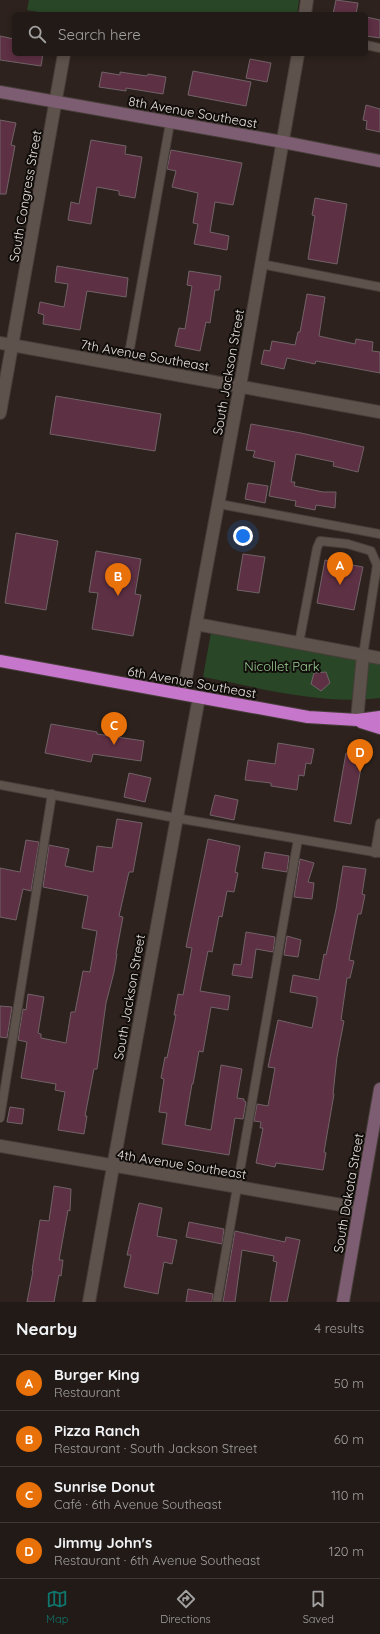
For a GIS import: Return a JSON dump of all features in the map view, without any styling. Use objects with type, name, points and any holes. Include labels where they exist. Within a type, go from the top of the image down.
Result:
[{"type":"highway","name":"6th Avenue Southeast","points":[[0,661],[308,717],[356,720],[380,717]]},
{"type":"highway","points":[[356,720],[380,728]]},
{"type":"street","points":[[305,12],[307,0]]},
{"type":"street","name":"South Congress Street","points":[[0,413],[64,56]]},
{"type":"street","name":"South Jackson Street","points":[[183,694],[240,386],[298,56]]},
{"type":"street","name":"8th Avenue Southeast","points":[[0,92],[283,142],[380,161]]},
{"type":"street","name":"7th Avenue Southeast","points":[[0,343],[380,412]]},
{"type":"street","points":[[196,624],[380,658]]},
{"type":"street","points":[[356,720],[363,655]]},
{"type":"street","name":"South Jackson Street","points":[[90,1302],[113,1167],[199,697]]},
{"type":"street","name":"South Dakota Street","points":[[343,1302],[380,1088]]},
{"type":"street","name":"4th Avenue Southeast","points":[[0,1146],[113,1167],[359,1208]]},
{"type":"lane","points":[[368,45],[380,48]]},
{"type":"lane","points":[[126,365],[170,123]]},
{"type":"lane","points":[[261,264],[380,287]]},
{"type":"lane","points":[[218,504],[380,534]]},
{"type":"lane","points":[[299,643],[317,548],[320,542],[348,544],[371,551],[379,565],[363,655]]},
{"type":"lane","points":[[0,785],[176,818],[377,853],[380,823]]},
{"type":"lane","points":[[0,1118],[52,794]]},
{"type":"lane","points":[[217,1302],[298,839]]},
{"type":"green space","points":[[29,0],[299,0],[297,12],[39,12],[27,10]]},
{"type":"green space","name":"Nicollet Park","points":[[212,627],[380,658],[380,698],[358,700],[313,697],[203,677]]},
{"type":"building","points":[[336,0],[358,3],[356,12],[333,12]]},
{"type":"building","points":[[368,17],[380,20],[380,38],[368,36]]},
{"type":"building","points":[[0,36],[12,39],[12,56],[43,56],[41,66],[0,60]]},
{"type":"building","points":[[250,59],[271,63],[267,82],[246,78]]},
{"type":"building","points":[[193,71],[251,82],[246,106],[188,95]]},
{"type":"building","points":[[102,72],[120,75],[120,72],[147,76],[148,74],[166,77],[163,94],[126,88],[126,91],[99,87]]},
{"type":"building","points":[[366,105],[380,109],[380,132],[366,129],[367,121],[363,120]]},
{"type":"building","points":[[0,120],[16,123],[11,145],[15,146],[6,194],[0,194]]},
{"type":"building","points":[[91,140],[126,146],[125,154],[142,157],[135,198],[119,195],[119,191],[97,187],[91,224],[68,220],[71,202],[79,204]]},
{"type":"building","points":[[171,150],[242,163],[233,205],[215,202],[210,232],[229,236],[227,250],[194,244],[198,224],[193,223],[198,193],[172,187],[176,171],[167,169]]},
{"type":"building","points":[[315,198],[347,204],[337,264],[308,259],[315,216],[312,215]]},
{"type":"building","points":[[57,266],[128,278],[126,297],[87,291],[80,330],[43,324],[44,315],[38,313],[40,302],[64,307],[68,284],[55,282]]},
{"type":"building","points":[[189,271],[221,276],[219,290],[215,290],[210,323],[206,322],[200,351],[175,346],[179,328],[185,329],[192,286],[187,285]]},
{"type":"building","points":[[307,294],[325,297],[319,336],[355,344],[356,339],[373,342],[372,351],[380,352],[380,373],[316,361],[315,364],[287,358],[284,369],[261,364],[264,350],[270,351],[272,341],[295,345],[298,332],[300,332]]},
{"type":"building","points":[[56,396],[161,414],[155,451],[50,434]]},
{"type":"building","points":[[251,424],[364,447],[358,472],[333,466],[334,462],[296,454],[291,482],[295,482],[294,486],[323,492],[336,492],[335,508],[316,505],[315,510],[295,506],[296,501],[269,496],[275,462],[253,457],[255,451],[246,450]]},
{"type":"building","points":[[248,483],[268,486],[265,503],[245,499]]},
{"type":"building","points":[[16,533],[58,541],[46,610],[5,603]]},
{"type":"building","points":[[96,551],[141,559],[135,594],[141,595],[133,636],[92,629],[98,593],[89,592]]},
{"type":"building","points":[[243,554],[265,557],[259,593],[237,590]]},
{"type":"building","points":[[325,560],[363,567],[354,610],[317,603]]},
{"type":"building","points":[[326,672],[330,683],[321,691],[311,684],[314,673]]},
{"type":"building","points":[[51,724],[97,732],[97,734],[144,741],[141,761],[93,754],[91,762],[45,753]]},
{"type":"building","points":[[278,743],[314,749],[311,764],[306,763],[304,776],[299,775],[297,790],[271,786],[271,783],[245,780],[248,760],[275,764]]},
{"type":"building","points":[[346,753],[363,756],[351,824],[334,821]]},
{"type":"building","points":[[129,773],[151,778],[145,802],[124,797]]},
{"type":"building","points":[[215,795],[238,800],[234,820],[210,815]]},
{"type":"building","points":[[117,819],[142,823],[133,872],[129,872],[119,916],[123,917],[114,972],[106,1003],[97,1069],[94,1069],[85,1116],[87,1116],[84,1134],[58,1130],[65,1092],[55,1090],[56,1084],[21,1078],[27,1042],[18,1040],[23,1009],[26,1010],[28,994],[44,997],[38,1033],[41,1034],[41,1038],[66,1043],[71,1012],[75,1012],[83,971],[90,972],[97,931],[82,928],[88,896],[43,887],[49,845],[69,849],[65,866],[93,872],[97,846],[112,848]]},
{"type":"building","points":[[208,839],[240,846],[235,872],[238,873],[234,892],[227,891],[222,917],[219,916],[212,952],[208,951],[200,991],[230,996],[228,1010],[211,1007],[203,1052],[199,1051],[185,1125],[211,1130],[221,1065],[242,1069],[237,1098],[244,1099],[246,1102],[243,1119],[235,1118],[229,1155],[162,1144],[167,1113],[159,1112],[164,1079],[161,1078],[165,1057],[167,1058],[176,1015],[174,1015],[178,994],[183,995],[192,948],[186,947]]},
{"type":"building","points":[[26,840],[39,842],[31,891],[23,889],[16,920],[0,917],[0,868],[20,872]]},
{"type":"building","points":[[265,852],[289,856],[287,872],[262,868]]},
{"type":"building","points":[[300,859],[314,863],[308,882],[314,883],[312,899],[294,897]]},
{"type":"building","points":[[343,866],[366,869],[362,894],[365,895],[361,914],[358,914],[349,960],[354,961],[350,978],[347,978],[341,1020],[344,1021],[337,1057],[334,1094],[324,1152],[326,1153],[323,1170],[276,1163],[275,1167],[256,1163],[263,1128],[260,1128],[261,1122],[254,1121],[257,1104],[268,1106],[275,1068],[268,1067],[278,1020],[312,1028],[317,997],[290,992],[293,975],[319,980],[336,909]]},
{"type":"building","points":[[246,932],[275,937],[273,952],[256,949],[252,978],[232,975],[234,964],[241,965]]},
{"type":"building","points":[[287,936],[301,940],[298,957],[284,955]]},
{"type":"building","points":[[0,1006],[12,1007],[7,1038],[0,1037]]},
{"type":"building","points":[[10,1107],[24,1109],[22,1124],[7,1122]]},
{"type":"building","points":[[54,1186],[71,1189],[70,1211],[68,1210],[59,1260],[63,1260],[61,1276],[59,1275],[54,1302],[27,1302],[40,1220],[49,1221]]},
{"type":"building","points":[[139,1203],[162,1208],[157,1236],[177,1240],[172,1264],[164,1262],[158,1294],[124,1287],[131,1255],[127,1255]]},
{"type":"building","points":[[189,1222],[224,1229],[222,1244],[186,1237]]},
{"type":"building","points":[[235,1231],[285,1242],[286,1237],[300,1240],[287,1302],[270,1302],[277,1262],[273,1261],[274,1256],[242,1250],[235,1302],[223,1302]]},
{"type":"building","points":[[188,1289],[213,1294],[212,1302],[186,1302]]},
{"type":"place","name":"Burger King","points":[[340,585]]},
{"type":"place","name":"Pizza Ranch","points":[[118,596]]},
{"type":"place","name":"Sunrise Donut","points":[[114,745]]},
{"type":"place","name":"Jimmy John's","points":[[360,772]]}]
